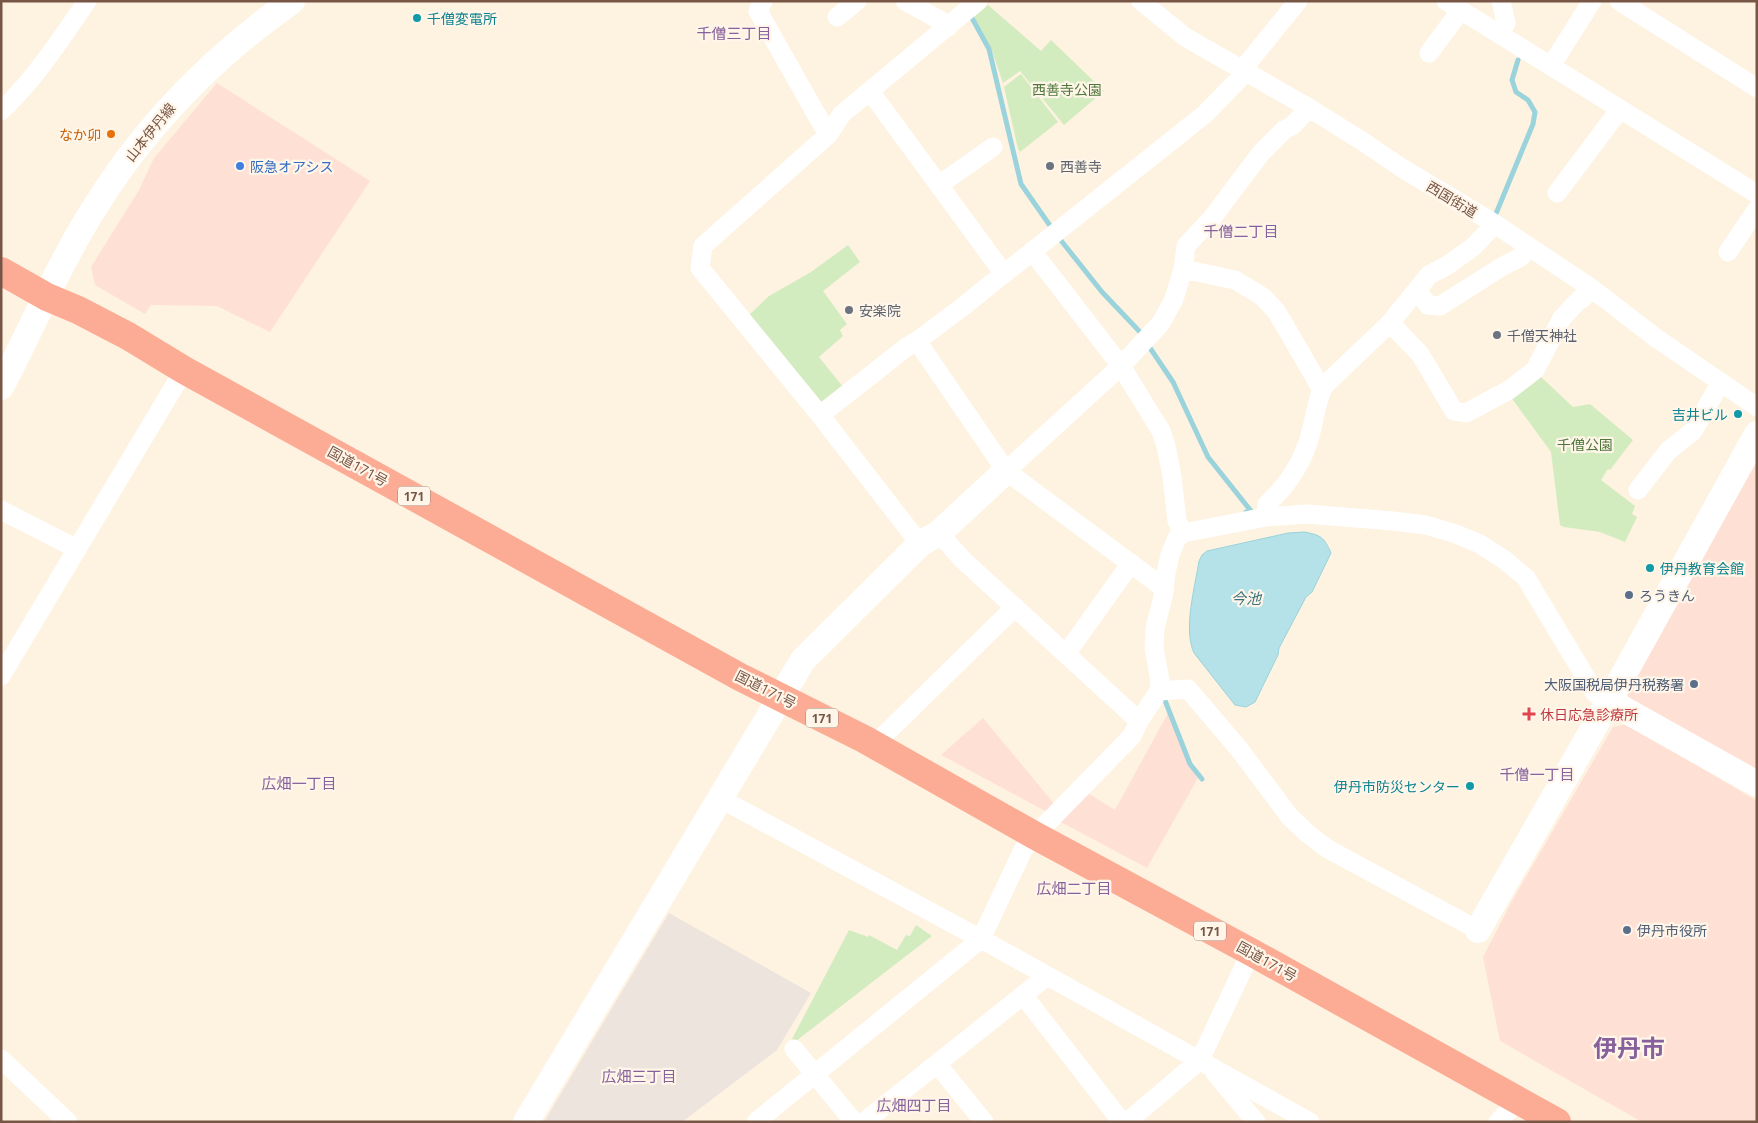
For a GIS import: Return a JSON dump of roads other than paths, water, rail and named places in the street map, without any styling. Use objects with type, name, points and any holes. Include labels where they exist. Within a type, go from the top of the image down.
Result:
[{"type":"highway","name":"国道171号","points":[[1,271],[128,336],[184,370],[780,698],[874,745],[1557,1122]]},
{"type":"street","points":[[1,111],[17,96],[50,54],[87,1]]},
{"type":"street","points":[[763,1],[758,11],[828,135]]},
{"type":"street","points":[[837,17],[857,1]]},
{"type":"street","points":[[905,1],[945,23],[948,27]]},
{"type":"street","points":[[978,1],[842,114],[828,135],[703,246],[700,268],[820,415],[929,539],[962,559],[1139,721]]},
{"type":"street","name":"西国街道","points":[[1141,1],[1185,37],[1309,108],[1418,178],[1495,224],[1591,288],[1656,338],[1757,407]]},
{"type":"street","points":[[820,415],[1004,274],[1205,114],[1244,71],[1298,1]]},
{"type":"street","points":[[1500,34],[1506,22],[1501,1]]},
{"type":"street","points":[[1551,66],[1592,1]]},
{"type":"street","points":[[1619,1],[1757,88]]},
{"type":"street","name":"山本伊丹線","points":[[1,387],[90,215],[131,153],[171,105],[222,55],[280,5]]},
{"type":"street","points":[[1429,53],[1453,6],[1757,194]]},
{"type":"street","points":[[870,91],[1004,274]]},
{"type":"street","points":[[526,1122],[803,660],[929,539],[1122,366],[1167,314],[1174,299],[1183,269],[1186,246],[1212,218],[1261,153],[1284,130],[1292,126],[1309,108]]},
{"type":"street","points":[[1557,192],[1620,109]]},
{"type":"street","points":[[939,184],[993,146]]},
{"type":"street","points":[[1728,252],[1757,209]]},
{"type":"street","points":[[1266,517],[1267,504],[1285,486],[1301,460],[1311,432],[1317,402],[1325,385],[1390,323],[1429,275],[1448,265],[1473,246],[1495,224]]},
{"type":"street","points":[[1415,292],[1428,305],[1440,306],[1503,266],[1521,257],[1528,246]]},
{"type":"street","points":[[1032,251],[1122,366],[1161,431],[1172,476],[1177,520],[1183,533]]},
{"type":"street","points":[[1183,269],[1235,280],[1263,297],[1276,311],[1322,390]]},
{"type":"street","points":[[1390,323],[1420,354],[1454,411],[1466,413],[1509,390],[1535,370],[1562,318],[1591,288]]},
{"type":"street","points":[[917,341],[1006,471],[1164,589]]},
{"type":"street","points":[[1,676],[184,370]]},
{"type":"street","points":[[1638,490],[1668,451],[1693,431],[1720,382]]},
{"type":"street","points":[[1159,690],[1188,689],[1239,750],[1290,817],[1328,850],[1478,930],[1609,701],[1757,434]]},
{"type":"street","points":[[1,510],[77,549]]},
{"type":"street","points":[[756,1122],[981,939],[1023,850],[1034,835],[1132,736],[1139,721],[1159,690],[1160,681],[1154,648],[1155,628],[1170,555],[1177,538],[1183,533],[1266,517],[1308,514],[1366,517],[1442,529],[1480,544],[1506,560],[1526,578],[1595,693],[1757,784]]},
{"type":"street","points":[[1066,654],[1130,564]]},
{"type":"street","points":[[874,745],[1015,607]]},
{"type":"street","points":[[721,799],[981,939],[1310,1122]]},
{"type":"street","points":[[1127,1122],[1204,1062],[1251,952]]},
{"type":"street","points":[[864,1122],[1047,976]]},
{"type":"street","points":[[1023,994],[1122,1122]]},
{"type":"street","points":[[794,1049],[854,1122]]},
{"type":"street","points":[[1,1059],[68,1122]]},
{"type":"street","points":[[1204,1062],[1256,1122]]},
{"type":"street","points":[[937,1064],[984,1122]]},
{"type":"street","points":[[1498,1122],[1519,1100]]},
{"type":"water","name":"今池","points":[[1304,532],[1321,538],[1331,553],[1312,592],[1306,597],[1279,648],[1278,655],[1255,702],[1246,707],[1235,705],[1194,653],[1191,643],[1191,608],[1199,561],[1207,551],[1288,533]]},
{"type":"waterway","points":[[972,18],[989,49],[1021,184],[1051,227]]},
{"type":"waterway","points":[[1495,216],[1533,124],[1535,112],[1528,100],[1516,92],[1512,80],[1518,60]]},
{"type":"waterway","points":[[1059,238],[1102,292],[1141,333]]},
{"type":"waterway","points":[[1148,345],[1173,382],[1208,457],[1251,511],[1246,512]]},
{"type":"waterway","points":[[1164,698],[1190,764],[1202,779]]},
{"type":"place","name":"千僧変電所","points":[[417,18]]},
{"type":"place","name":"なか卯","points":[[111,134]]},
{"type":"place","name":"阪急オアシス","points":[[240,166]]},
{"type":"place","name":"西善寺","points":[[1050,166]]},
{"type":"place","name":"安楽院","points":[[849,310]]},
{"type":"place","name":"千僧天神社","points":[[1497,335]]},
{"type":"place","name":"吉井ビル","points":[[1738,414]]},
{"type":"place","name":"伊丹教育会館","points":[[1650,568]]},
{"type":"place","name":"ろうきん","points":[[1629,595]]},
{"type":"place","name":"大阪国税局伊丹税務署","points":[[1694,684]]},
{"type":"place","name":"休日応急診療所","points":[[1529,714]]},
{"type":"place","name":"伊丹市防災センター","points":[[1470,786]]},
{"type":"place","name":"伊丹市役所","points":[[1627,930]]},
{"type":"district","name":"千僧三丁目","points":[[734,33]]},
{"type":"district","name":"千僧二丁目","points":[[1241,231]]},
{"type":"district","name":"千僧一丁目","points":[[1537,774]]},
{"type":"district","name":"広畑一丁目","points":[[299,783]]},
{"type":"district","name":"広畑二丁目","points":[[1074,888]]},
{"type":"district","name":"伊丹市","points":[[1629,1047]]},
{"type":"district","name":"広畑三丁目","points":[[639,1076]]},
{"type":"district","name":"広畑四丁目","points":[[914,1105]]},
{"type":"park label","name":"西善寺公園","points":[[1067,89]]},
{"type":"park label","name":"千僧公園","points":[[1585,444]]}]
